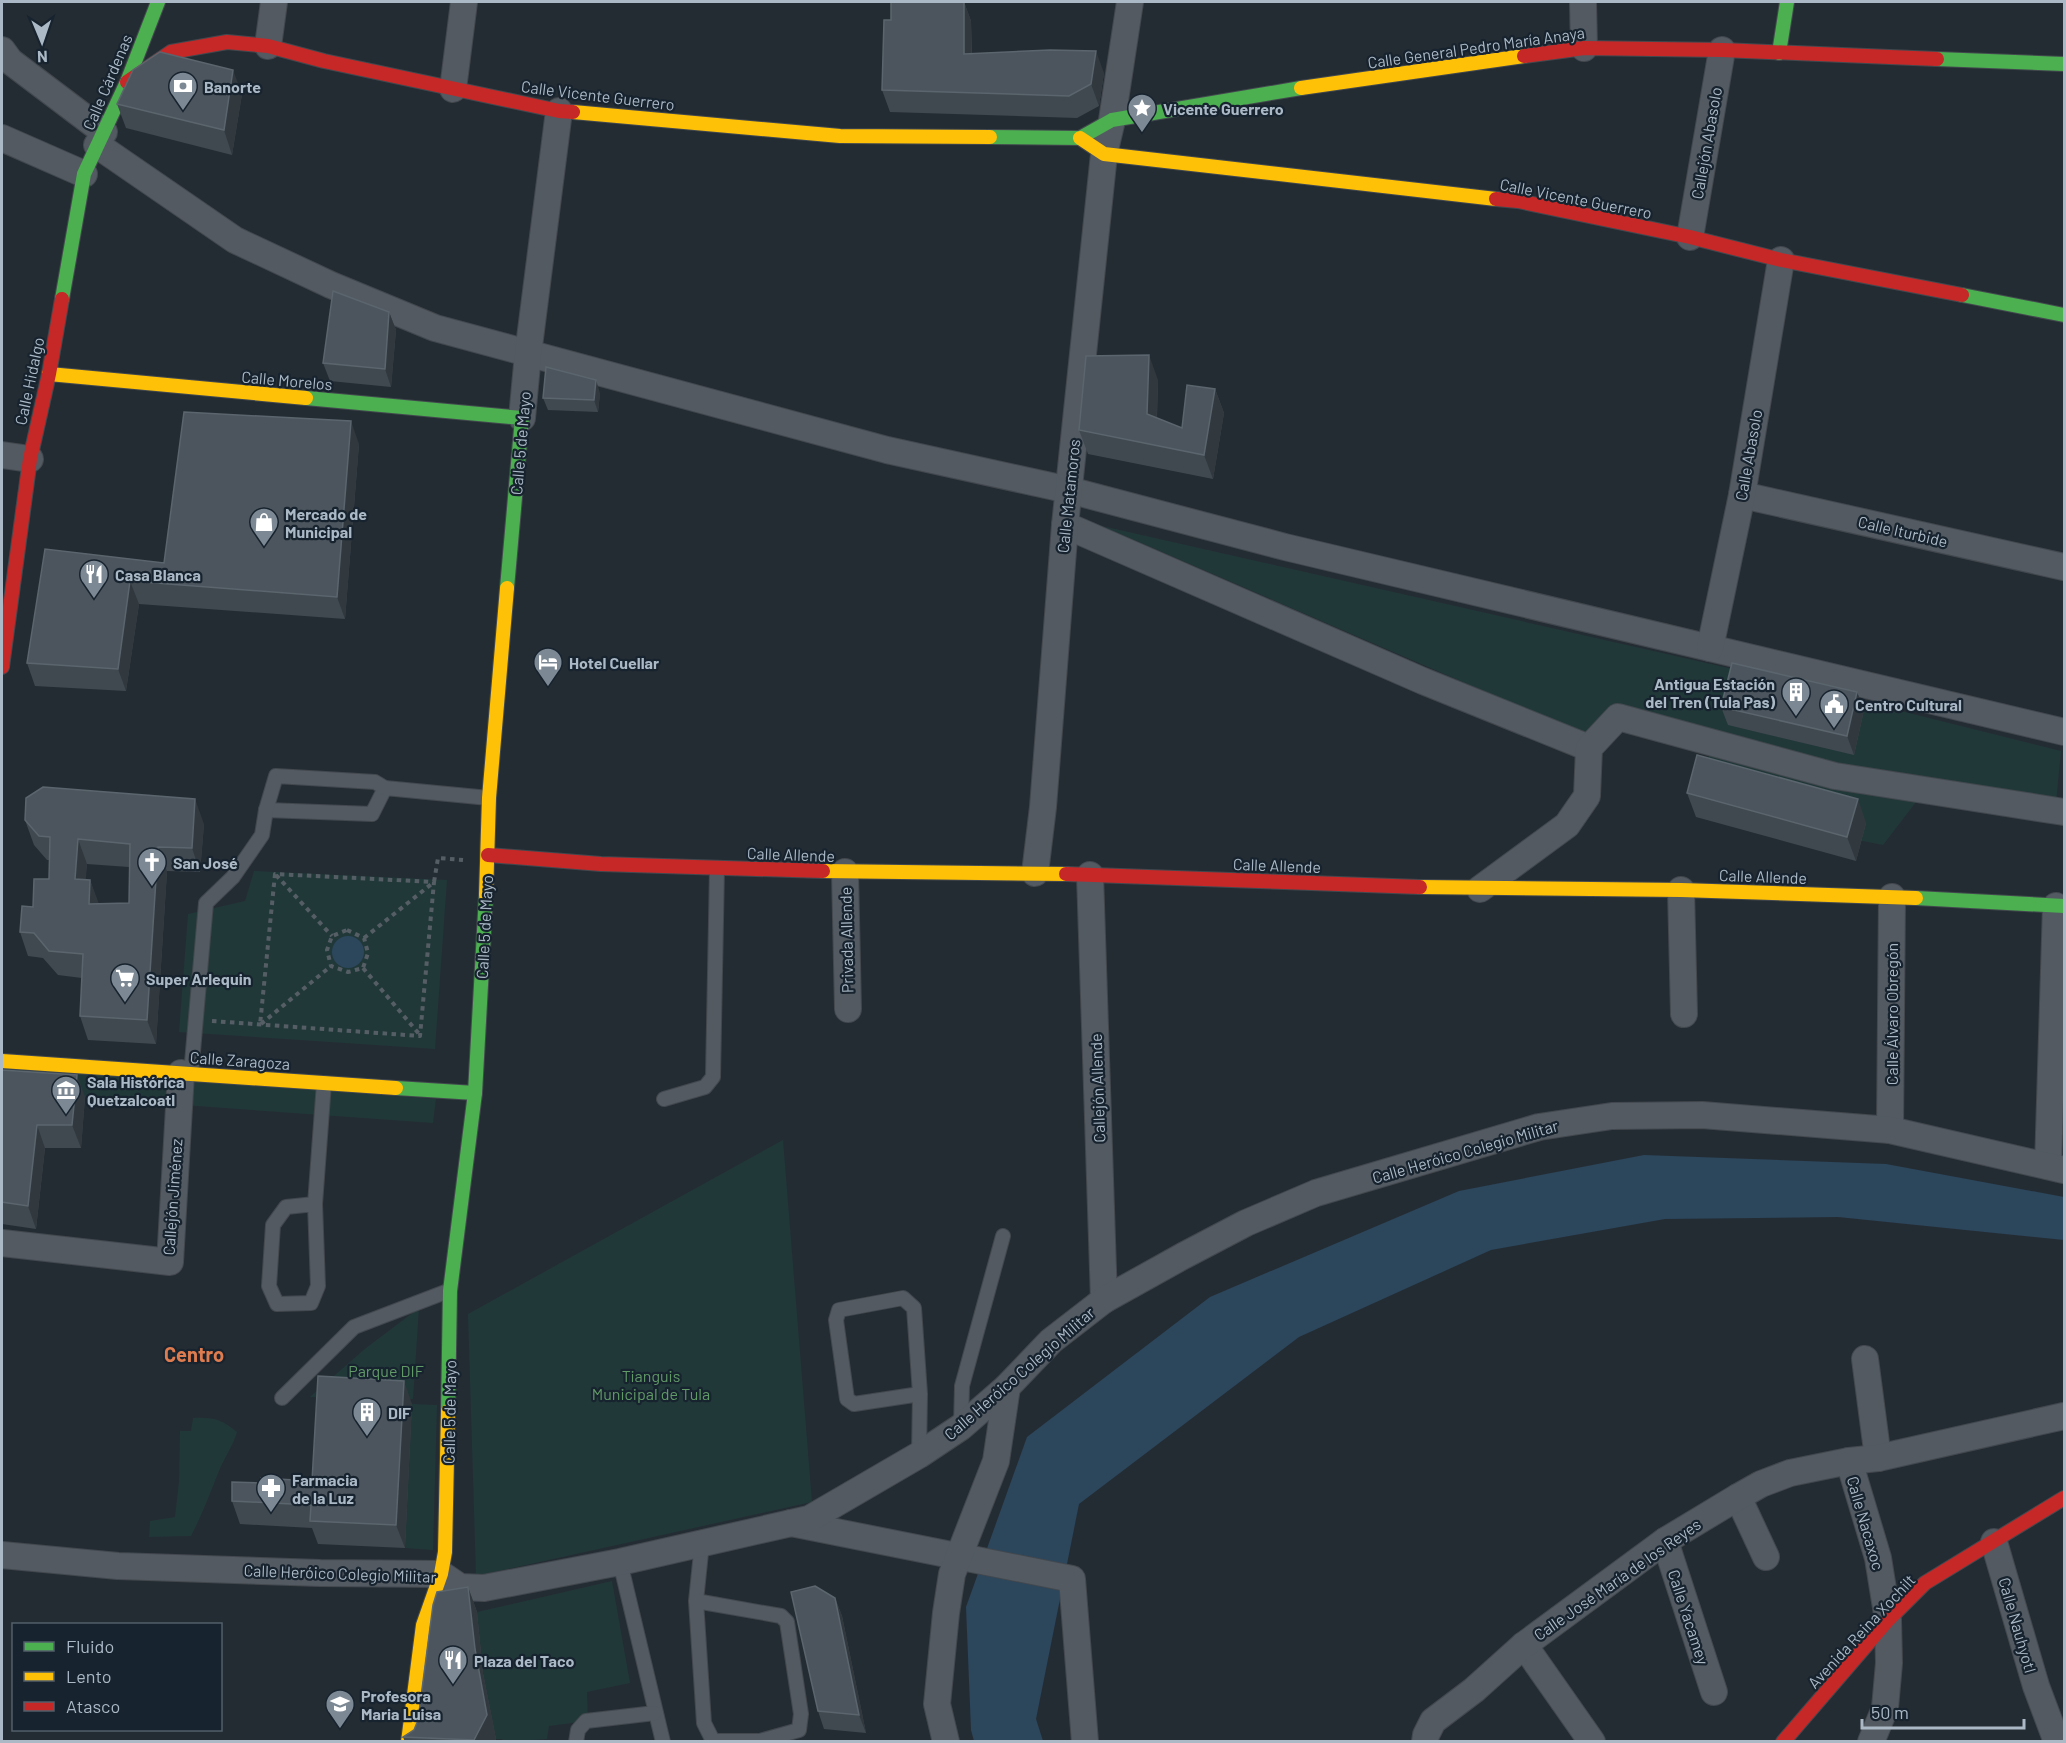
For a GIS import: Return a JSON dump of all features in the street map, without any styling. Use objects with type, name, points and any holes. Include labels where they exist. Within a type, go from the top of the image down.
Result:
[{"type":"main road","name":"Calle Cárdenas","points":[[84,174],[127,82],[158,2]]},
{"type":"main road","points":[[1779,53],[1787,2]]},
{"type":"main road","name":"Calle Vicente Guerrero","points":[[127,82],[171,52],[226,42],[268,46],[324,61],[559,111],[780,132],[840,136],[1080,138],[1112,120]]},
{"type":"main road","name":"Calle General Pedro María Anaya","points":[[1112,120],[1334,83],[1584,48],[1722,50],[2064,64]]},
{"type":"main road","name":"Calle Vicente Guerrero","points":[[1080,138],[1104,154],[1518,201],[1690,237],[1781,260],[2064,315]]},
{"type":"main road","name":"Calle Hidalgo","points":[[2,667],[30,459],[49,374],[84,174]]},
{"type":"main road","name":"Calle Morelos","points":[[49,374],[522,418]]},
{"type":"main road","name":"Calle 5 de Mayo","points":[[408,1742],[423,1625],[441,1574],[445,1552],[450,1291],[475,1093],[489,798],[522,418]]},
{"type":"main road","name":"Calle Allende","points":[[488,855],[601,864],[717,868],[845,872],[1035,873],[1480,889],[1681,890],[1892,897],[2060,906]]},
{"type":"main road","name":"Calle Zaragoza","points":[[2,1061],[475,1093]]},
{"type":"main road","name":"Avenida Reina Xochilt","points":[[1783,1742],[1888,1620],[1925,1583],[2064,1498]]},
{"type":"street","points":[[268,46],[274,2]]},
{"type":"street","points":[[453,89],[464,2]]},
{"type":"street","name":"Calle Matamoros","points":[[1035,873],[1043,807],[1065,525],[1104,154],[1112,120],[1130,2]]},
{"type":"street","points":[[1583,2],[1584,48]]},
{"type":"street","points":[[2,50],[10,61],[101,139],[235,240],[331,285],[435,328],[887,450],[1069,489],[1285,548],[2064,732]]},
{"type":"street","name":"Callejón Abasolo","points":[[1690,237],[1722,50]]},
{"type":"street","name":"Calle 5 de Mayo","points":[[522,418],[559,111]]},
{"type":"street","points":[[2,138],[84,174]]},
{"type":"street","name":"Calle Abasolo","points":[[1710,648],[1742,495],[1781,260]]},
{"type":"street","points":[[2,455],[30,459]]},
{"type":"street","name":"Calle Iturbide","points":[[1742,495],[2064,567]]},
{"type":"street","points":[[1065,525],[1423,681],[1589,748]]},
{"type":"street","points":[[1480,889],[1567,825],[1587,796],[1589,748],[1618,717],[1835,776],[2064,812]]},
{"type":"street","name":"Privada Allende","points":[[845,872],[848,1009]]},
{"type":"street","name":"Callejón Allende","points":[[1090,876],[1104,1300]]},
{"type":"street","points":[[1681,890],[1684,1014]]},
{"type":"street","name":"Calle Álvaro Obregón","points":[[1890,1130],[1892,897]]},
{"type":"street","points":[[2056,1168],[2060,906]]},
{"type":"street","name":"Callejón Jiménez","points":[[2,1243],[170,1262],[186,1073]]},
{"type":"street","name":"Calle Heróico Colegio Militar","points":[[2,1555],[118,1566],[320,1573],[441,1574],[460,1587],[484,1588],[620,1562],[809,1519],[919,1455],[961,1427],[1007,1387],[1052,1341],[1104,1300],[1246,1223],[1316,1193],[1539,1127],[1612,1116],[1702,1115],[1890,1130],[2056,1168]]},
{"type":"street","points":[[1865,1359],[1878,1458]]},
{"type":"street","points":[[946,1742],[937,1704],[952,1574],[965,1558],[996,1461],[1007,1387]]},
{"type":"street","name":"Calle José María de los Reyes","points":[[1429,1731],[1524,1645],[1665,1541],[1761,1484],[1790,1473],[1849,1461],[1878,1458],[2064,1416]]},
{"type":"street","name":"Calle Nacaxoc","points":[[1849,1461],[1878,1558],[1888,1620],[1889,1663],[1885,1708],[1871,1742]]},
{"type":"street","points":[[1738,1497],[1766,1557]]},
{"type":"street","points":[[789,1523],[1072,1579],[1085,1742]]},
{"type":"street","name":"Calle Yacamey","points":[[1665,1541],[1714,1692]]},
{"type":"street","name":"Calle Nauhyotl","points":[[1994,1542],[2036,1686],[2057,1742]]},
{"type":"street","points":[[1524,1645],[1592,1742]]},
{"type":"lane","points":[[186,1073],[206,903],[233,878],[262,835],[266,810],[276,776],[375,782],[384,788],[489,798]]},
{"type":"lane","points":[[266,810],[372,814],[384,788]]},
{"type":"lane","points":[[664,1100],[705,1087],[713,1077],[717,868]]},
{"type":"lane","points":[[315,1204],[286,1207],[273,1225],[269,1286],[277,1304],[311,1303],[318,1286],[315,1204],[324,1083]]},
{"type":"lane","points":[[961,1427],[962,1386],[1003,1236]]},
{"type":"lane","points":[[282,1398],[354,1327],[450,1291]]},
{"type":"lane","points":[[919,1455],[920,1394],[914,1308],[903,1298],[838,1310],[836,1320],[847,1398],[854,1404],[920,1394]]},
{"type":"lane","points":[[696,1601],[781,1616],[787,1622],[801,1714],[799,1730],[760,1741],[713,1741],[704,1723],[696,1601],[702,1543]]},
{"type":"lane","points":[[620,1562],[663,1742]]},
{"type":"lane","points":[[576,1742],[578,1730],[586,1721],[655,1713]]},
{"type":"path","points":[[420,1036],[438,858]]},
{"type":"path","points":[[274,874],[434,882]]},
{"type":"path","points":[[274,874],[332,936]]},
{"type":"path","points":[[260,1025],[274,874]]},
{"type":"path","points":[[364,938],[434,882]]},
{"type":"path","points":[[331,966],[327,950],[332,936],[347,930],[364,938],[368,953],[363,968]]},
{"type":"path","points":[[260,1025],[331,966]]},
{"type":"path","points":[[331,966],[348,972],[363,968]]},
{"type":"path","points":[[363,968],[420,1036]]},
{"type":"path","points":[[210,1021],[420,1036]]},
{"type":"green space","points":[[1102,526],[1733,669],[2061,751],[2055,813],[1916,802],[1883,845],[1694,808],[1710,752],[1614,711],[1590,737]]},
{"type":"green space","points":[[254,871],[447,880],[435,1049],[179,1032],[188,914],[245,901]]},
{"type":"green space","points":[[2,1068],[436,1099],[433,1123],[2,1092]]},
{"type":"green space","name":"Tianguis Municipal de Tula","points":[[783,1140],[812,1502],[476,1576],[468,1314]]},
{"type":"green space","name":"Parque DIF","points":[[419,1308],[413,1399],[310,1397],[366,1348]]},
{"type":"green space","points":[[412,1404],[437,1405],[433,1550],[405,1548]]},
{"type":"green space","points":[[193,1418],[206,1418],[221,1422],[237,1432],[191,1536],[149,1537],[150,1521],[175,1517],[179,1481],[180,1431],[191,1431]]},
{"type":"green space","points":[[612,1581],[630,1683],[587,1692],[588,1721],[549,1726],[547,1739],[503,1742],[502,1739],[496,1739],[483,1673],[477,1612]]},
{"type":"water","points":[[348,936],[359,941],[364,952],[359,963],[348,968],[337,963],[332,952],[337,941]]},
{"type":"water","points":[[1644,1155],[1886,1164],[2064,1197],[2064,1240],[1838,1217],[1665,1219],[1491,1250],[1299,1337],[1079,1504],[1036,1719],[1043,1741],[974,1741],[971,1730],[966,1607],[1027,1437],[1210,1297],[1459,1191]]},
{"type":"building","points":[[891,2],[964,2],[964,54],[1050,50],[1096,51],[1091,84],[1069,96],[882,90],[884,20],[891,20]]},
{"type":"building","points":[[160,52],[233,70],[224,130],[117,104],[133,70]]},
{"type":"building","points":[[333,291],[389,312],[385,369],[323,363]]},
{"type":"building","points":[[1149,355],[1147,414],[1182,428],[1187,385],[1215,389],[1204,455],[1079,430],[1086,356]]},
{"type":"building","points":[[546,367],[596,380],[594,400],[543,398]]},
{"type":"building","name":"Mercado de Municipal","points":[[184,412],[351,421],[337,597],[130,581],[118,669],[27,663],[45,549],[164,563]]},
{"type":"building","points":[[1732,663],[1857,692],[1847,736],[1721,707]]},
{"type":"building","points":[[1697,755],[1858,799],[1847,837],[1687,793]]},
{"type":"building","points":[[43,787],[195,799],[192,848],[158,847],[147,1020],[80,1016],[83,954],[49,951],[34,933],[20,932],[22,906],[33,907],[34,879],[49,879],[50,837],[39,836],[25,820],[26,798]],"holes":[[[78,839],[130,844],[129,903],[89,904],[90,880],[75,879]]]},
{"type":"building","points":[[2,1070],[77,1075],[72,1125],[37,1125],[28,1206],[2,1202]]},
{"type":"building","points":[[318,1376],[404,1381],[396,1525],[310,1521],[311,1505],[232,1501],[232,1482],[261,1483],[261,1478],[312,1481]]},
{"type":"building","points":[[815,1586],[835,1598],[859,1715],[818,1711],[791,1592]]},
{"type":"building","name":"Plaza del Taco","points":[[468,1587],[475,1649],[487,1715],[474,1740],[403,1737],[414,1730],[418,1720],[433,1605],[437,1592]]},
{"type":"traffic: fast","points":[[62,299],[84,174],[127,82],[158,2]]},
{"type":"traffic: fast","points":[[1779,53],[1787,2]]},
{"type":"traffic: fast","points":[[1937,59],[2064,64]]},
{"type":"traffic: fast","points":[[990,137],[1080,138],[1112,120],[1301,88]]},
{"type":"traffic: fast","points":[[1962,295],[2064,315]]},
{"type":"traffic: fast","points":[[306,398],[522,418],[507,588]]},
{"type":"traffic: fast","points":[[448,1411],[450,1291],[475,1093],[486,895]]},
{"type":"traffic: fast","points":[[1916,898],[2064,906]]},
{"type":"traffic: fast","points":[[396,1088],[475,1093]]},
{"type":"traffic: slow","points":[[1301,88],[1524,56]]},
{"type":"traffic: slow","points":[[573,112],[840,136],[990,137]]},
{"type":"traffic: slow","points":[[1080,138],[1104,154],[1496,199]]},
{"type":"traffic: slow","points":[[49,374],[306,398]]},
{"type":"traffic: slow","points":[[486,895],[489,798],[507,588]]},
{"type":"traffic: slow","points":[[823,871],[1066,874]]},
{"type":"traffic: slow","points":[[1420,887],[1681,890],[1916,898]]},
{"type":"traffic: slow","points":[[2,1061],[396,1088]]},
{"type":"traffic: slow","points":[[408,1742],[423,1625],[441,1574],[445,1552],[448,1411]]},
{"type":"traffic: jam","points":[[127,82],[171,52],[227,42],[268,46],[324,61],[559,111],[573,112]]},
{"type":"traffic: jam","points":[[1524,56],[1584,48],[1722,50],[1937,59]]},
{"type":"traffic: jam","points":[[1496,199],[1518,201],[1690,237],[1781,260],[1962,295]]},
{"type":"traffic: jam","points":[[2,667],[30,459],[49,374],[62,299]]},
{"type":"traffic: jam","points":[[488,855],[601,864],[823,871]]},
{"type":"traffic: jam","points":[[1066,874],[1420,887]]},
{"type":"traffic: jam","points":[[1783,1742],[1888,1620],[1925,1583],[2064,1498]]},
{"type":"place","name":"Banorte","points":[[183,112]]},
{"type":"place","name":"Vicente Guerrero","points":[[1142,134]]},
{"type":"place","name":"Mercado de Municipal","points":[[264,548]]},
{"type":"place","name":"Casa Blanca","points":[[94,600]]},
{"type":"place","name":"Hotel Cuellar","points":[[548,688]]},
{"type":"place","name":"Antigua Estación del Tren (Tula Pas)","points":[[1796,718]]},
{"type":"place","name":"Centro Cultural","points":[[1834,730]]},
{"type":"place","name":"San José","points":[[152,888]]},
{"type":"place","name":"Super Arlequin","points":[[125,1004]]},
{"type":"place","name":"Sala Histórica Quetzalcoatl","points":[[66,1116]]},
{"type":"place","name":"DIF","points":[[367,1438]]},
{"type":"place","name":"Farmacia de la Luz","points":[[271,1514]]},
{"type":"place","name":"Plaza del Taco","points":[[453,1686]]},
{"type":"place","name":"Profesora Maria Luisa","points":[[340,1730]]},
{"type":"district","name":"Centro","points":[[194,1354]]}]
